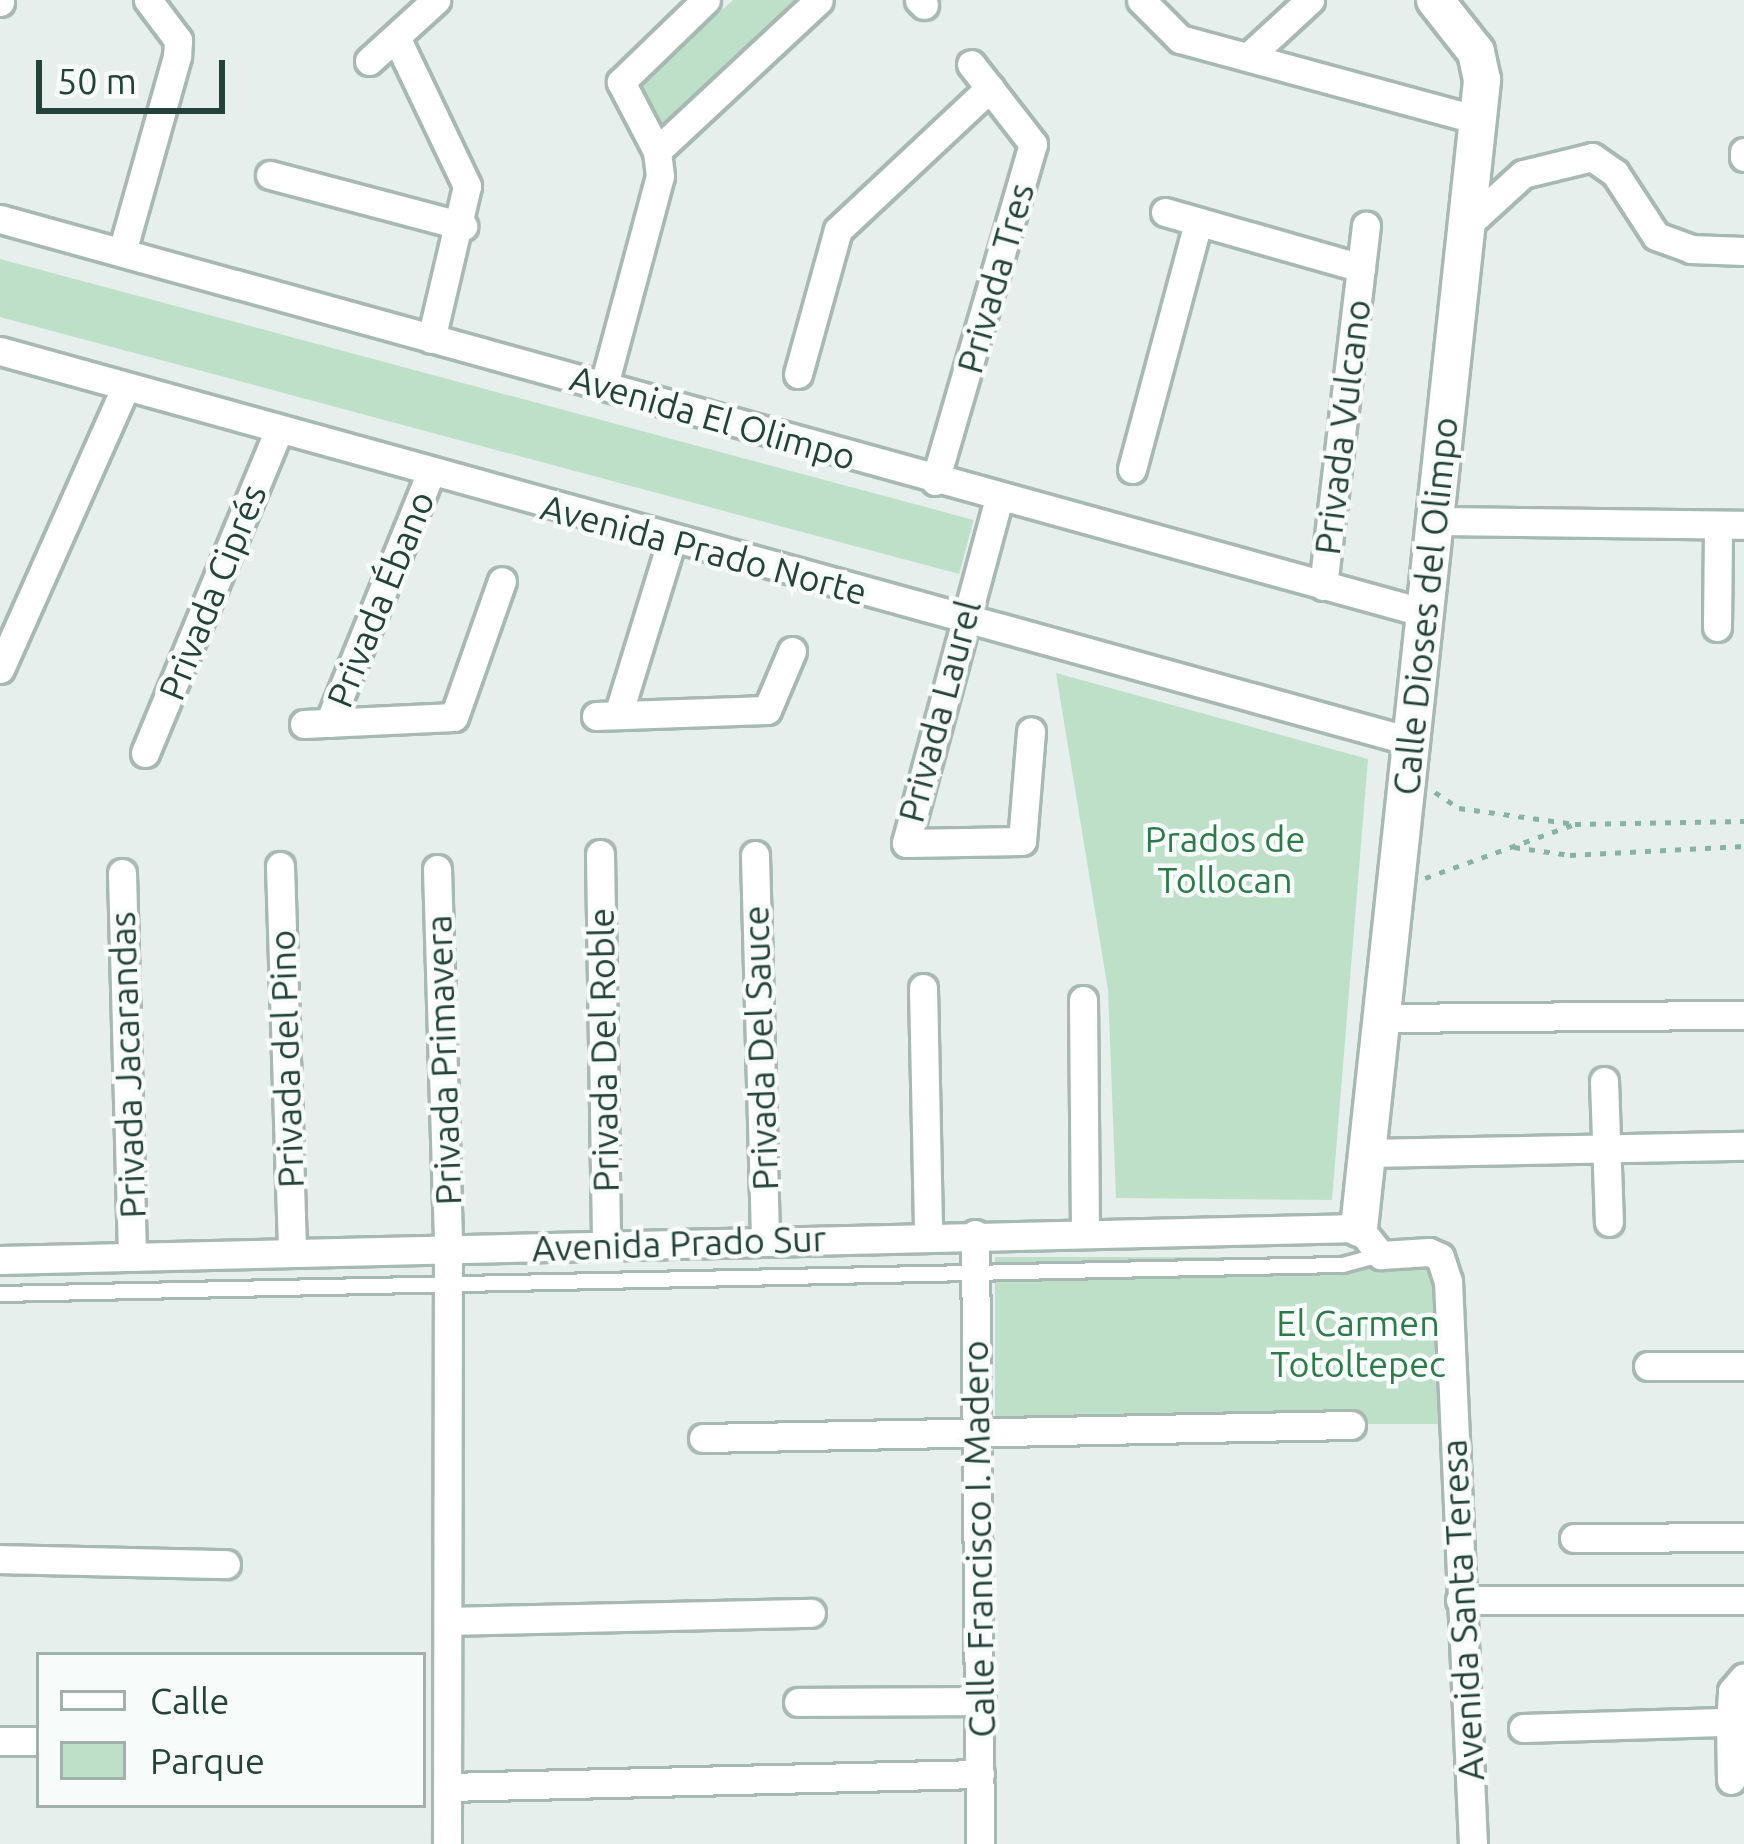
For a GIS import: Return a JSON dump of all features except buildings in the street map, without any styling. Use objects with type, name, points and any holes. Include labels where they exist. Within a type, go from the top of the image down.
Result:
[{"type":"main road","name":"Calle Dioses del Olimpo","points":[[1370,1242],[1368,1154],[1479,120],[1481,65],[1435,0]]},
{"type":"street","points":[[122,252],[177,56],[178,40],[148,0]]},
{"type":"street","points":[[369,61],[436,0]]},
{"type":"street","points":[[604,386],[658,191],[657,152],[621,82],[706,0]]},
{"type":"street","points":[[657,152],[819,0]]},
{"type":"street","points":[[1141,0],[1180,39],[1479,120]]},
{"type":"street","points":[[1250,56],[1310,0]]},
{"type":"street","points":[[396,38],[467,186],[463,226],[431,339]]},
{"type":"street","name":"Privada Tres","points":[[935,481],[1033,144],[971,64]]},
{"type":"street","points":[[798,374],[838,230],[990,88]]},
{"type":"street","points":[[1466,226],[1523,174],[1592,157],[1615,173],[1656,236],[1691,249],[1744,251]]},
{"type":"street","points":[[270,175],[463,226]]},
{"type":"street","name":"Privada Vulcano","points":[[1165,212],[1361,268]]},
{"type":"street","name":"Avenida El Olimpo","points":[[0,219],[1426,613]]},
{"type":"street","points":[[1132,469],[1198,222]]},
{"type":"street","name":"Privada Vulcano","points":[[1323,586],[1366,226]]},
{"type":"street","name":"Avenida Prado Norte","points":[[0,351],[964,620],[1409,755]]},
{"type":"street","points":[[0,669],[125,388]]},
{"type":"street","name":"Privada Ciprés","points":[[145,753],[278,431]]},
{"type":"street","name":"Privada Ébano","points":[[430,474],[316,723],[454,717],[502,581]]},
{"type":"street","name":"Privada Laurel","points":[[999,498],[905,843],[1022,841],[1030,731]]},
{"type":"street","points":[[1435,521],[1731,525],[1717,627]]},
{"type":"street","points":[[672,540],[607,715],[767,710],[792,651]]},
{"type":"street","name":"Privada Del Roble","points":[[600,854],[606,1245]]},
{"type":"street","name":"Privada Del Sauce","points":[[754,855],[765,1240]]},
{"type":"street","name":"Privada del Pino","points":[[280,866],[292,1253]]},
{"type":"street","name":"Privada Primavera","points":[[437,869],[448,1250],[448,1621],[435,1738],[447,1787],[447,1844]]},
{"type":"street","name":"Privada Jacarandas","points":[[122,873],[132,1257]]},
{"type":"street","points":[[923,988],[928,1235]]},
{"type":"street","points":[[1083,1000],[1085,1230]]},
{"type":"street","points":[[1383,1018],[1744,1015]]},
{"type":"street","points":[[1604,1082],[1609,1222]]},
{"type":"street","points":[[1368,1154],[1744,1146]]},
{"type":"street","name":"Avenida Prado Sur","points":[[0,1260],[1085,1230],[1370,1242]]},
{"type":"street","name":"Calle Francisco I. Madero","points":[[975,1234],[980,1844]]},
{"type":"street","name":"Avenida Santa Teresa","points":[[1370,1242],[1429,1252],[1446,1268],[1473,1844]]},
{"type":"street","points":[[1648,1366],[1744,1366]]},
{"type":"street","points":[[703,1438],[1351,1425]]},
{"type":"street","points":[[1574,1538],[1744,1537]]},
{"type":"street","points":[[0,1558],[226,1564]]},
{"type":"street","points":[[1460,1600],[1744,1600]]},
{"type":"street","points":[[448,1621],[811,1613]]},
{"type":"street","points":[[1731,1780],[1732,1690],[1744,1677]]},
{"type":"street","points":[[798,1702],[981,1702]]},
{"type":"street","points":[[1522,1728],[1730,1722]]},
{"type":"street","points":[[0,1741],[36,1741]]},
{"type":"street","points":[[447,1787],[980,1774]]},
{"type":"lane","points":[[0,1294],[1343,1264],[1370,1242]]},
{"type":"path","points":[[1409,755],[1459,808],[1575,824],[1744,821]]},
{"type":"path","points":[[1396,884],[1575,824]]},
{"type":"path","points":[[1514,847],[1570,855],[1744,846]]},
{"type":"green space","points":[[733,0],[800,0],[659,133],[635,88]]},
{"type":"green space","points":[[0,259],[974,520],[959,574],[0,317]]},
{"type":"green space","name":"Prados de Tollocan","points":[[1056,673],[1368,759],[1332,1200],[1116,1198],[1108,990]]},
{"type":"green space","name":"El Carmen Totoltepec","points":[[995,1257],[1440,1257],[1440,1424],[995,1424]]}]
